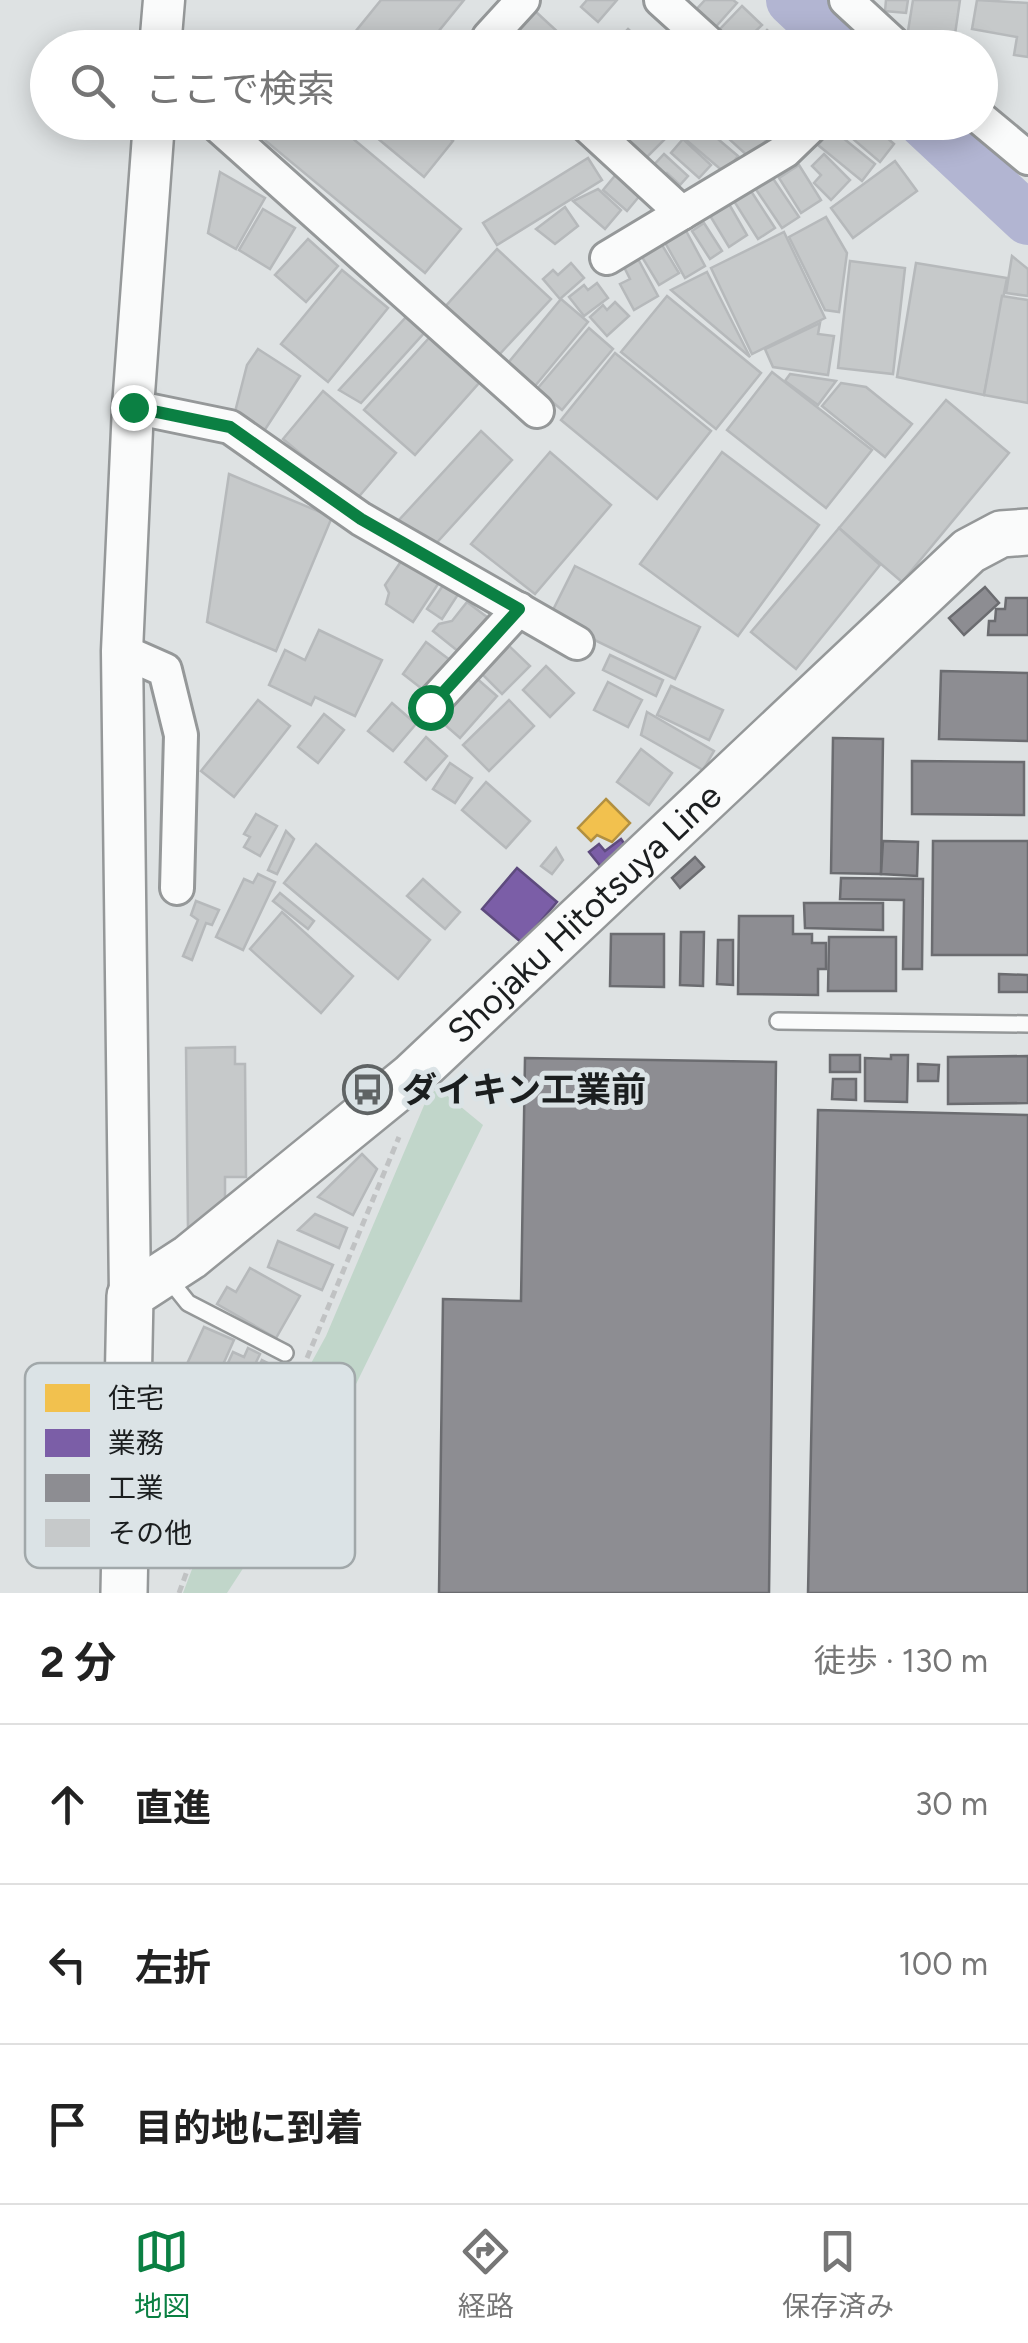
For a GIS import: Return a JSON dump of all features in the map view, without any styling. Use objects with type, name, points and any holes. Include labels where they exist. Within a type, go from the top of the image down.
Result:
[{"type":"main road","name":"Shojaku Hitotsuya Line","points":[[147,1285],[190,1257],[411,1077],[969,552],[1002,534],[1028,532]]},
{"type":"main road","points":[[141,1363],[147,1285]]},
{"type":"main road","points":[[124,1593],[126,1568]]},
{"type":"street","points":[[162,30],[164,0]]},
{"type":"street","points":[[496,30],[523,0]]},
{"type":"street","points":[[661,0],[694,30]]},
{"type":"street","points":[[846,0],[877,30]]},
{"type":"street","points":[[998,133],[1028,158]]},
{"type":"street","points":[[147,1285],[122,651],[133,407],[153,140]]},
{"type":"street","points":[[234,140],[537,410]]},
{"type":"street","points":[[602,140],[682,213]]},
{"type":"street","points":[[607,258],[785,151],[794,140]]},
{"type":"street","points":[[133,407],[230,427],[361,519],[577,643]]},
{"type":"street","points":[[430,707],[519,609]]},
{"type":"street","points":[[122,651],[165,670],[181,735],[177,888]]},
{"type":"lane","points":[[778,1021],[1028,1024]]},
{"type":"lane","points":[[147,1285],[285,1353]]},
{"type":"path","points":[[304,1363],[412,1105],[411,1077]]},
{"type":"path","points":[[179,1593],[188,1568]]},
{"type":"green space","points":[[438,1088],[483,1125],[355,1386],[355,1363],[311,1363],[428,1096]]},
{"type":"green space","points":[[192,1568],[243,1568],[227,1593],[183,1593]]},
{"type":"building: 住宅","points":[[606,799],[630,823],[612,842],[597,835],[591,841],[578,828]]},
{"type":"building: 業務","points":[[621,839],[631,853],[606,873],[589,852],[599,844],[605,851]]},
{"type":"building: 業務","points":[[517,868],[557,902],[522,943],[482,909]]},
{"type":"building: 工業","points":[[985,587],[999,603],[964,635],[949,618]]},
{"type":"building: 工業","points":[[1006,598],[1028,598],[1028,635],[988,635],[989,621],[995,621],[996,609],[1005,609]]},
{"type":"building: 工業","points":[[941,671],[1028,673],[1028,741],[939,739]]},
{"type":"building: 工業","points":[[833,738],[883,739],[881,874],[831,873]]},
{"type":"building: 工業","points":[[912,761],[1024,762],[1024,815],[912,814]]},
{"type":"building: 工業","points":[[883,841],[918,842],[917,876],[881,874]]},
{"type":"building: 工業","points":[[933,841],[1028,841],[1028,955],[932,955]]},
{"type":"building: 工業","points":[[695,857],[704,867],[680,888],[672,878]]},
{"type":"building: 工業","points":[[841,878],[923,879],[922,969],[903,969],[904,900],[840,899]]},
{"type":"building: 工業","points":[[804,903],[883,903],[883,930],[805,928]]},
{"type":"building: 工業","points":[[739,916],[793,916],[793,934],[812,934],[812,943],[826,943],[826,969],[818,969],[818,995],[738,994]]},
{"type":"building: 工業","points":[[681,932],[704,932],[703,986],[680,985]]},
{"type":"building: 工業","points":[[611,934],[664,934],[664,987],[610,986]]},
{"type":"building: 工業","points":[[829,937],[896,937],[896,991],[828,991]]},
{"type":"building: 工業","points":[[718,940],[733,940],[733,985],[717,984]]},
{"type":"building: 工業","points":[[999,974],[1028,975],[1028,992],[999,992]]},
{"type":"building: 工業","points":[[830,1055],[860,1055],[860,1072],[830,1072]]},
{"type":"building: 工業","points":[[891,1055],[908,1055],[907,1102],[865,1101],[865,1058],[891,1059]]},
{"type":"building: 工業","points":[[1028,1056],[1028,1103],[948,1104],[948,1057]]},
{"type":"building: 工業","points":[[525,1058],[776,1062],[769,1593],[439,1593],[443,1299],[521,1301]]},
{"type":"building: 工業","points":[[918,1064],[939,1065],[938,1081],[918,1081]]},
{"type":"building: 工業","points":[[833,1079],[856,1079],[856,1100],[832,1099]]},
{"type":"building: 工業","points":[[818,1110],[1028,1115],[1028,1593],[808,1593]]},
{"type":"building: その他","points":[[381,0],[464,0],[440,30],[357,30]]},
{"type":"building: その他","points":[[587,0],[617,0],[598,22],[581,7]]},
{"type":"building: その他","points":[[705,0],[737,3],[713,30],[693,13]]},
{"type":"building: その他","points":[[886,0],[908,0],[906,13],[885,11]]},
{"type":"building: その他","points":[[913,0],[960,0],[956,30],[908,30]]},
{"type":"building: その他","points":[[977,0],[1028,3],[1028,57],[1014,55],[1017,37],[998,34],[998,30],[972,29]]},
{"type":"building: その他","points":[[742,6],[762,25],[757,30],[720,29]]},
{"type":"building: その他","points":[[535,11],[556,30],[518,30]]},
{"type":"building: その他","points":[[265,140],[355,140],[461,229],[425,273]]},
{"type":"building: その他","points":[[380,140],[452,140],[424,177]]},
{"type":"building: その他","points":[[625,140],[664,140],[641,163],[622,143]]},
{"type":"building: その他","points":[[684,140],[711,165],[699,178],[671,153]]},
{"type":"building: その他","points":[[686,140],[719,140],[738,156],[725,173]]},
{"type":"building: その他","points":[[730,140],[766,140],[750,158]]},
{"type":"building: その他","points":[[822,140],[846,140],[875,164],[862,181],[818,145]]},
{"type":"building: その他","points":[[854,140],[889,140],[894,144],[880,162]]},
{"type":"building: その他","points":[[664,154],[688,176],[680,185],[667,173],[661,180],[650,169]]},
{"type":"building: その他","points":[[824,154],[850,180],[831,200],[814,183],[821,175],[812,166]]},
{"type":"building: その他","points":[[588,158],[602,180],[497,245],[483,223]]},
{"type":"building: その他","points":[[895,161],[917,191],[853,238],[831,208]]},
{"type":"building: その他","points":[[799,165],[821,200],[801,213],[779,178]]},
{"type":"building: その他","points":[[220,172],[265,198],[236,249],[208,233]]},
{"type":"building: その他","points":[[618,172],[642,193],[627,211],[603,190]]},
{"type":"building: その他","points":[[770,174],[799,217],[782,228],[753,185]]},
{"type":"building: その他","points":[[749,188],[775,228],[758,239],[732,198]]},
{"type":"building: その他","points":[[598,189],[621,210],[605,229],[573,201]]},
{"type":"building: その他","points":[[729,204],[747,235],[729,247],[709,214]]},
{"type":"building: その他","points":[[565,207],[578,226],[555,244],[536,229]]},
{"type":"building: その他","points":[[263,209],[295,228],[270,269],[239,250]]},
{"type":"building: その他","points":[[826,217],[847,253],[839,312],[825,310],[789,237]]},
{"type":"building: その他","points":[[704,223],[722,251],[710,259],[692,231]]},
{"type":"building: その他","points":[[684,227],[705,266],[685,278],[663,239]]},
{"type":"building: その他","points":[[784,232],[825,318],[752,354],[711,268]]},
{"type":"building: その他","points":[[308,239],[338,266],[306,302],[275,275]]},
{"type":"building: その他","points":[[659,240],[679,273],[659,285],[639,252]]},
{"type":"building: その他","points":[[497,249],[551,299],[497,357],[444,308]]},
{"type":"building: その他","points":[[1012,256],[1028,269],[1028,296],[1006,293]]},
{"type":"building: その他","points":[[637,257],[658,296],[634,310],[620,284],[630,279],[623,265]]},
{"type":"building: その他","points":[[850,261],[905,268],[893,374],[838,368]]},
{"type":"building: その他","points":[[571,263],[584,278],[560,299],[543,279],[553,270],[558,275]]},
{"type":"building: その他","points":[[916,263],[1007,278],[984,395],[897,377]]},
{"type":"building: その他","points":[[342,270],[388,308],[328,382],[281,344]]},
{"type":"building: その他","points":[[707,272],[750,357],[671,290]]},
{"type":"building: その他","points":[[597,283],[608,298],[584,316],[569,297],[584,285],[588,290]]},
{"type":"building: その他","points":[[667,296],[761,373],[716,429],[621,352]]},
{"type":"building: その他","points":[[1002,296],[1028,300],[1028,403],[984,395]]},
{"type":"building: その他","points":[[561,299],[588,322],[535,386],[508,363]]},
{"type":"building: その他","points":[[615,302],[629,316],[607,336],[590,317],[603,305],[607,310]]},
{"type":"building: その他","points":[[407,316],[425,332],[361,403],[339,390]]},
{"type":"building: その他","points":[[820,323],[818,334],[834,336],[828,375],[773,367],[765,349]]},
{"type":"building: その他","points":[[589,328],[613,349],[562,410],[537,389]]},
{"type":"building: その他","points":[[429,338],[479,383],[415,455],[364,410]]},
{"type":"building: その他","points":[[258,349],[300,376],[264,431],[235,412],[247,365]]},
{"type":"building: その他","points":[[615,353],[711,431],[657,499],[561,420]]},
{"type":"building: その他","points":[[772,372],[872,450],[826,508],[727,430]]},
{"type":"building: その他","points":[[790,374],[836,381],[818,405],[785,381]]},
{"type":"building: その他","points":[[841,383],[866,387],[912,424],[885,457],[822,406]]},
{"type":"building: その他","points":[[323,391],[396,453],[356,500],[283,439]]},
{"type":"building: その他","points":[[946,400],[1009,453],[902,582],[839,528]]},
{"type":"building: その他","points":[[481,431],[512,460],[431,549],[399,520]]},
{"type":"building: その他","points":[[550,452],[611,505],[535,594],[471,544]]},
{"type":"building: その他","points":[[722,452],[819,525],[738,636],[640,564]]},
{"type":"building: その他","points":[[229,474],[332,517],[276,651],[207,622]]},
{"type":"building: その他","points":[[839,528],[880,565],[796,669],[751,632]]},
{"type":"building: その他","points":[[406,554],[442,578],[413,622],[386,604],[389,593],[385,585]]},
{"type":"building: その他","points":[[575,566],[700,627],[675,679],[549,618]]},
{"type":"building: その他","points":[[444,584],[459,593],[442,619],[427,609]]},
{"type":"building: その他","points":[[467,602],[487,617],[459,652],[433,631],[439,624],[452,621]]},
{"type":"building: その他","points":[[319,630],[382,660],[355,716],[315,697],[311,705],[269,685],[285,650],[305,660]]},
{"type":"building: その他","points":[[426,642],[450,660],[426,692],[403,674]]},
{"type":"building: その他","points":[[505,642],[530,666],[502,694],[478,670]]},
{"type":"building: その他","points":[[610,655],[663,680],[656,696],[603,670]]},
{"type":"building: その他","points":[[546,666],[574,693],[550,717],[523,690]]},
{"type":"building: その他","points":[[474,676],[497,696],[460,738],[437,718]]},
{"type":"building: その他","points":[[608,682],[642,700],[628,727],[594,710]]},
{"type":"building: その他","points":[[671,686],[723,710],[709,740],[657,715]]},
{"type":"building: その他","points":[[258,700],[290,726],[234,797],[201,771]]},
{"type":"building: その他","points":[[509,700],[534,726],[489,771],[463,745]]},
{"type":"building: その他","points":[[392,703],[416,724],[393,751],[368,731]]},
{"type":"building: その他","points":[[647,712],[714,751],[703,770],[641,735]]},
{"type":"building: その他","points":[[324,714],[344,730],[318,763],[298,747]]},
{"type":"building: その他","points":[[426,737],[447,756],[426,780],[405,762]]},
{"type":"building: その他","points":[[641,749],[672,773],[649,805],[617,782]]},
{"type":"building: その他","points":[[450,763],[472,778],[455,803],[433,789]]},
{"type":"building: その他","points":[[486,782],[530,821],[506,848],[462,810]]},
{"type":"building: その他","points":[[256,814],[277,826],[260,856],[244,847],[250,837],[244,834]]},
{"type":"building: その他","points":[[286,831],[294,839],[277,874],[268,870]]},
{"type":"building: その他","points":[[316,844],[430,940],[398,979],[284,883]]},
{"type":"building: その他","points":[[556,848],[563,860],[552,874],[541,866]]},
{"type":"building: その他","points":[[258,874],[275,882],[243,950],[216,937],[244,879],[253,883]]},
{"type":"building: その他","points":[[423,879],[460,912],[445,929],[407,896]]},
{"type":"building: その他","points":[[280,893],[314,921],[308,929],[273,901]]},
{"type":"building: その他","points":[[196,901],[219,910],[212,925],[206,923],[192,960],[183,956],[198,920],[191,915]]},
{"type":"building: その他","points":[[282,912],[353,976],[321,1013],[250,949]]},
{"type":"building: その他","points":[[235,1047],[235,1064],[245,1064],[246,1177],[225,1177],[225,1202],[188,1230],[186,1048]]},
{"type":"building: その他","points":[[362,1154],[377,1169],[353,1215],[318,1197]]},
{"type":"building: その他","points":[[315,1214],[347,1228],[339,1248],[298,1230]]},
{"type":"building: その他","points":[[278,1241],[333,1265],[322,1290],[268,1267]]},
{"type":"building: その他","points":[[250,1268],[300,1296],[276,1338],[217,1304],[227,1287],[236,1292]]},
{"type":"building: その他","points":[[204,1327],[234,1340],[224,1363],[187,1363]]},
{"type":"building: その他","points":[[248,1348],[260,1354],[256,1363],[228,1363],[233,1352],[244,1357]]},
{"type":"waterway","points":[[792,0],[824,30]]},
{"type":"waterway","points":[[943,140],[1028,219]]},
{"type":"place","name":"ダイキン工業前","points":[[367,1090]]},
{"type":"route","points":[[133,407],[230,427],[361,519],[519,609],[430,707]]}]
